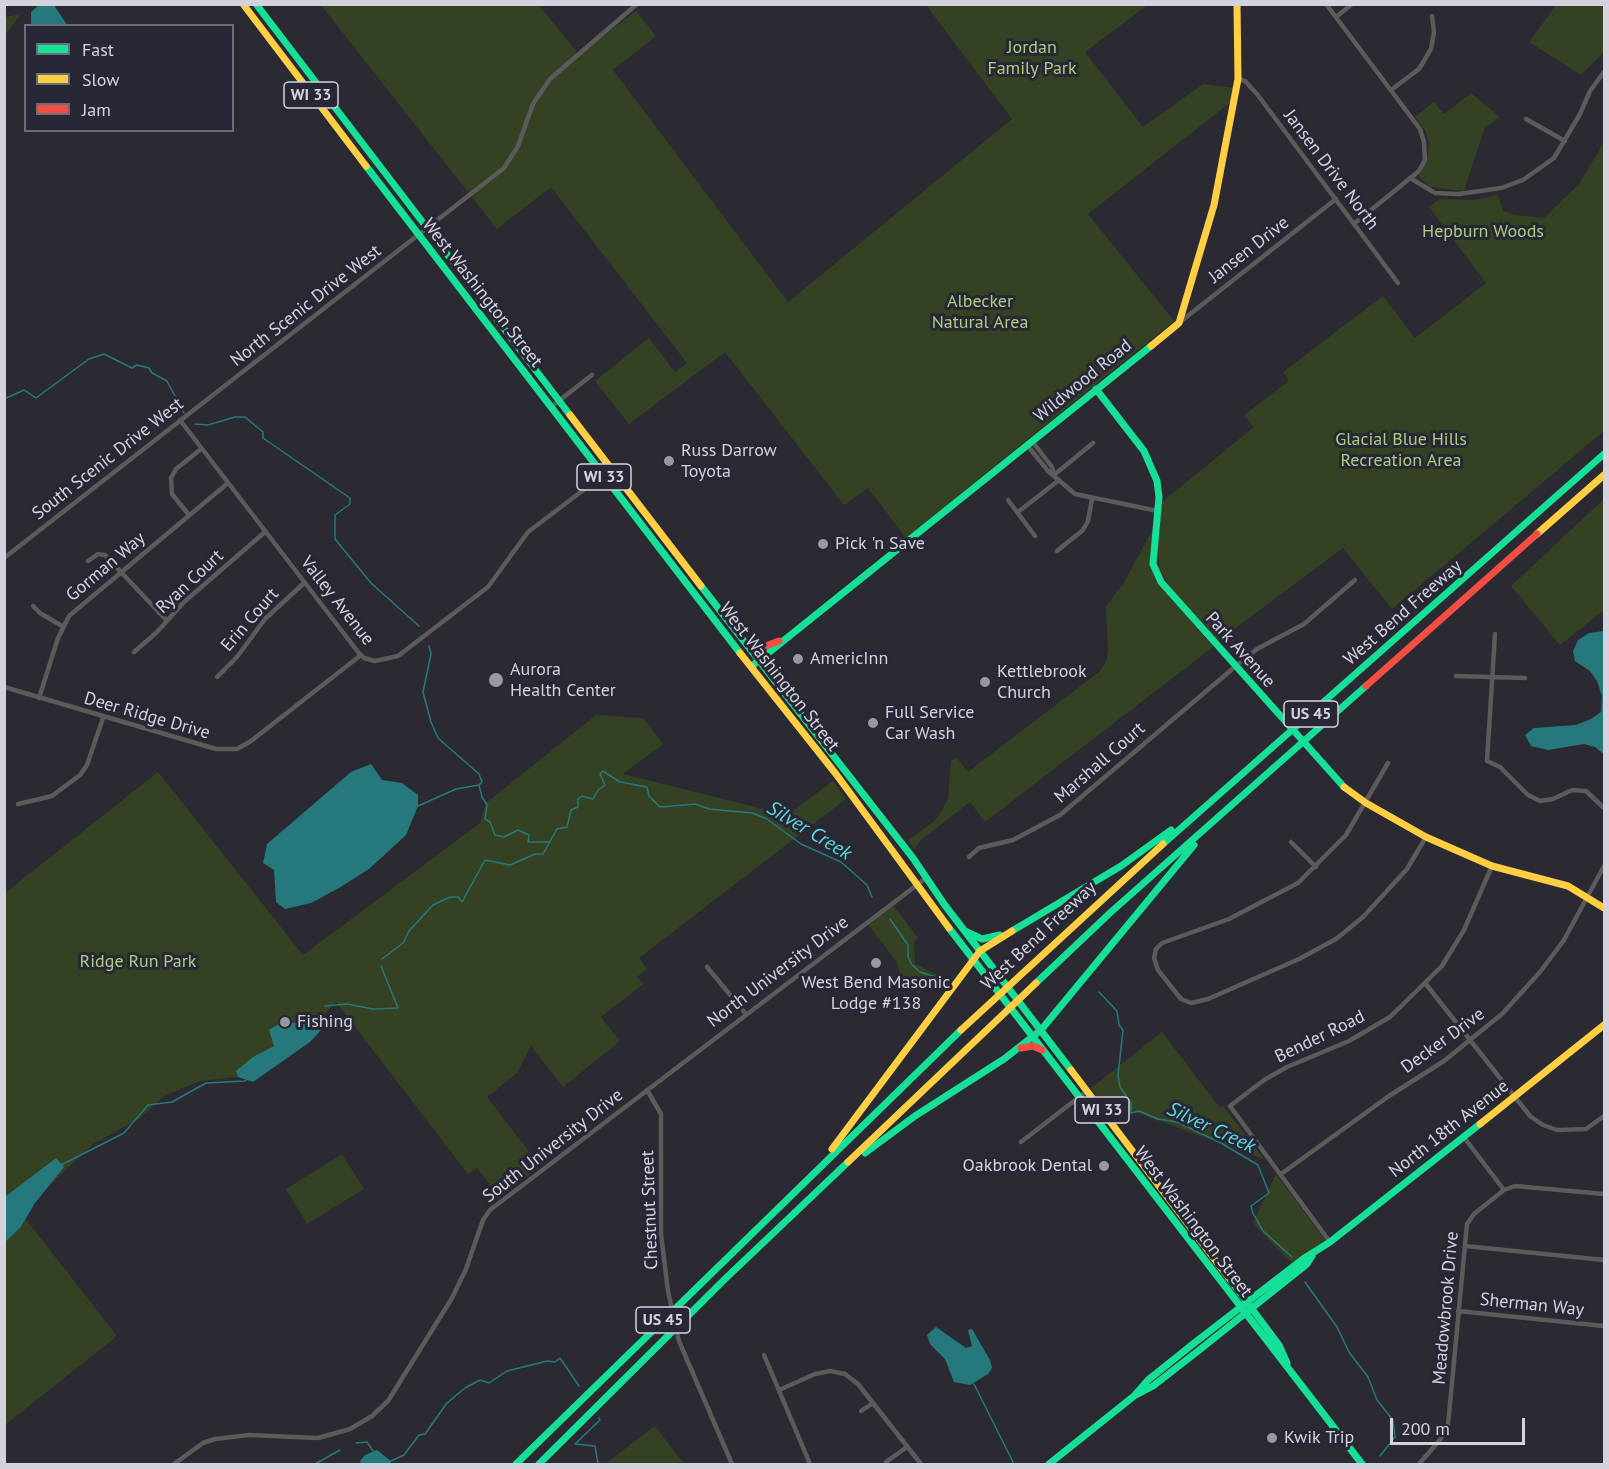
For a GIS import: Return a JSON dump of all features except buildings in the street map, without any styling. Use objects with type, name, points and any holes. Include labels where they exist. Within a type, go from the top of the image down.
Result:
[{"type":"main road","name":"West Washington Street","points":[[243,4],[603,476],[752,666],[1272,1351],[1291,1370],[1362,1464]]},
{"type":"main road","name":"West Washington Street","points":[[256,4],[560,400],[610,469],[926,877],[965,932],[1250,1305],[1279,1345],[1291,1370]]},
{"type":"main road","points":[[1179,323],[1214,204],[1238,79],[1238,4]]},
{"type":"main road","name":"Wildwood Road","points":[[752,666],[1179,323]]},
{"type":"main road","name":"Park Avenue","points":[[1096,389],[1144,451],[1157,481],[1158,511],[1153,564],[1161,582],[1346,789],[1426,837],[1492,866],[1568,886],[1605,908]]},
{"type":"main road","name":"West Bend Freeway","points":[[516,1464],[991,1001],[1194,816],[1605,454]]},
{"type":"main road","name":"West Bend Freeway","points":[[539,1464],[726,1278],[1029,988],[1111,912],[1605,475]]},
{"type":"main road","points":[[748,645],[763,647],[784,639]]},
{"type":"main road","points":[[812,1176],[980,951],[1121,866],[1194,816]]},
{"type":"main road","points":[[818,1191],[880,1140],[1018,1049],[1041,1030],[1210,825]]},
{"type":"main road","points":[[965,932],[982,939],[1009,932]]},
{"type":"main road","name":"North 18th Avenue","points":[[1049,1464],[1134,1396],[1153,1386],[1242,1311],[1307,1264],[1312,1256],[1605,1025]]},
{"type":"main road","points":[[1018,1049],[1033,1046],[1042,1050]]},
{"type":"street","points":[[1326,4],[1420,129],[1424,142],[1425,160],[1419,171],[1354,223]]},
{"type":"street","points":[[1335,17],[1352,4]]},
{"type":"street","name":"North Scenic Drive West","points":[[201,404],[504,168],[518,146],[533,104],[550,79],[636,5]]},
{"type":"street","points":[[1391,90],[1419,69],[1431,49],[1434,32],[1432,16]]},
{"type":"street","points":[[1410,178],[1435,193],[1459,194],[1501,188],[1523,180],[1554,158],[1590,91],[1605,72]]},
{"type":"street","name":"Jansen Drive North","points":[[1238,79],[1245,81],[1257,94],[1398,283]]},
{"type":"street","points":[[1526,119],[1565,141]]},
{"type":"street","name":"Jansen Drive","points":[[1179,323],[1336,199]]},
{"type":"street","points":[[551,407],[592,375]]},
{"type":"street","name":"South Scenic Drive West","points":[[4,558],[201,404]]},
{"type":"street","name":"Valley Avenue","points":[[180,420],[361,655],[375,661],[398,656],[488,587],[528,532],[610,469]]},
{"type":"street","points":[[1030,443],[1052,467],[1054,475],[1076,494],[1158,511]]},
{"type":"street","points":[[1054,475],[1093,443]]},
{"type":"street","points":[[189,515],[172,494],[171,478],[176,469],[201,448]]},
{"type":"street","points":[[1018,512],[1059,480]]},
{"type":"street","name":"Gorman Way","points":[[39,698],[62,626],[77,609],[228,483]]},
{"type":"street","points":[[1057,551],[1083,530],[1088,521],[1092,499]]},
{"type":"street","points":[[1008,500],[1035,536]]},
{"type":"street","name":"Ryan Court","points":[[134,652],[167,621],[183,602],[265,532]]},
{"type":"street","points":[[88,561],[98,554],[103,554],[167,621]]},
{"type":"street","name":"Marshall Court","points":[[969,857],[979,848],[1013,840],[1060,816],[1257,649],[1304,624],[1355,580]]},
{"type":"street","name":"Erin Court","points":[[217,677],[237,657],[265,619],[304,583]]},
{"type":"street","points":[[33,606],[62,626]]},
{"type":"street","points":[[1495,634],[1487,761],[1500,767],[1528,795],[1540,801],[1553,799],[1572,790],[1586,792],[1605,808]]},
{"type":"street","name":"Deer Ridge Drive","points":[[4,687],[103,718],[216,749],[237,749],[251,741],[361,655]]},
{"type":"street","points":[[1456,676],[1525,678]]},
{"type":"street","points":[[18,804],[52,796],[80,775],[87,765],[103,718]]},
{"type":"street","points":[[1388,763],[1346,836],[1316,867],[1298,883],[1229,919],[1162,943],[1156,949],[1154,958],[1158,970],[1180,999],[1191,1003],[1208,999],[1299,959],[1336,939],[1385,896],[1407,869],[1426,837]]},
{"type":"street","points":[[1290,842],[1316,867]]},
{"type":"street","name":"Bender Road","points":[[1281,1174],[1230,1106],[1280,1071],[1349,1041],[1390,1017],[1442,966],[1464,930],[1492,866]]},
{"type":"street","name":"Decker Drive","points":[[1281,1174],[1470,1041],[1502,1014],[1540,972],[1564,940],[1605,866]]},
{"type":"street","name":"North University Drive","points":[[647,1090],[926,877]]},
{"type":"street","points":[[707,967],[746,1014]]},
{"type":"street","points":[[1425,983],[1530,1116],[1543,1125],[1557,1130],[1586,1129],[1605,1116]]},
{"type":"street","name":"Chestnut Street","points":[[647,1090],[661,1114],[661,1233],[668,1291],[679,1341],[732,1464]]},
{"type":"street","name":"South University Drive","points":[[174,1464],[203,1443],[215,1439],[249,1435],[329,1437],[350,1430],[372,1416],[388,1401],[452,1298],[466,1269],[483,1220],[490,1210],[647,1090]]},
{"type":"street","points":[[1022,1142],[1087,1091]]},
{"type":"street","points":[[1463,1136],[1504,1190],[1528,1185],[1605,1194]]},
{"type":"street","points":[[1281,1174],[1330,1242]]},
{"type":"street","name":"Meadowbrook Drive","points":[[1419,1464],[1440,1440],[1448,1425],[1467,1224],[1474,1214],[1504,1190]]},
{"type":"street","points":[[1465,1246],[1605,1260]]},
{"type":"street","name":"Sherman Way","points":[[1458,1311],[1605,1326]]},
{"type":"street","points":[[764,1355],[810,1464]]},
{"type":"street","points":[[779,1390],[830,1371],[845,1374],[858,1384],[921,1464]]},
{"type":"street","points":[[861,1411],[873,1403]]},
{"type":"street","points":[[886,1462],[908,1447]]},
{"type":"green space","points":[[1557,4],[1604,5],[1604,52],[1581,75],[1529,42]]},
{"type":"green space","name":"Albecker Natural Area","points":[[321,5],[539,5],[579,55],[636,11],[656,36],[613,70],[788,302],[1012,119],[926,5],[1148,5],[1085,52],[1143,127],[1203,84],[1234,88],[1231,102],[1088,214],[1174,321],[906,538],[868,488],[844,505],[725,352],[629,424],[595,381],[649,338],[675,372],[687,363],[551,187],[497,229]]},
{"type":"green space","points":[[21,14],[5,35],[5,17]]},
{"type":"green space","points":[[1471,93],[1500,117],[1485,127],[1464,191],[1430,187],[1419,177],[1427,160],[1429,144],[1425,130],[1415,117],[1434,102],[1444,114]]},
{"type":"green space","name":"Glacial Blue Hills Recreation Area","points":[[1604,142],[1604,431],[1392,609],[1343,548],[1218,641],[1174,593],[1160,571],[1157,546],[1162,502],[1254,427],[1244,415],[1289,381],[1283,372],[1383,296],[1415,338],[1486,283],[1429,207],[1439,199],[1474,200],[1498,195],[1503,211],[1515,215],[1544,218],[1579,184]]},
{"type":"green space","points":[[1604,499],[1604,610],[1560,645],[1511,586]]},
{"type":"green space","points":[[1153,529],[1150,558],[1154,577],[1213,647],[985,822],[970,802],[920,841],[914,850],[908,840],[936,820],[948,799],[951,761],[956,757],[968,772],[1100,671],[1106,662],[1108,651],[1106,606],[1123,584]]},
{"type":"green space","name":"Ridge Run Park","points":[[596,715],[643,718],[663,744],[623,774],[787,815],[833,781],[846,799],[639,958],[647,969],[637,977],[643,984],[601,1017],[620,1041],[563,1087],[531,1046],[517,1073],[487,1097],[540,1166],[500,1197],[477,1168],[468,1174],[336,1002],[310,1030],[255,1075],[200,1081],[164,1096],[139,1119],[93,1144],[21,1213],[117,1336],[5,1425],[5,893],[158,772],[303,955],[480,823],[486,803]]},
{"type":"green space","points":[[892,904],[918,938],[914,942],[915,964],[942,977],[918,994],[899,971],[896,961],[867,923]]},
{"type":"green space","points":[[1162,1032],[1220,1108],[1223,1106],[1264,1159],[1121,1107],[1110,1115],[1091,1088]]},
{"type":"green space","points":[[342,1154],[364,1189],[307,1224],[286,1189]]},
{"type":"green space","points":[[1276,1174],[1325,1240],[1292,1264],[1253,1223]]},
{"type":"green space","points":[[655,1426],[684,1464],[605,1464]]},
{"type":"water","points":[[39,5],[54,5],[66,24],[31,24],[31,12]]},
{"type":"water","points":[[1604,631],[1604,754],[1595,747],[1584,744],[1548,750],[1531,746],[1525,735],[1534,728],[1576,725],[1601,712],[1602,696],[1597,681],[1590,671],[1575,661],[1573,651],[1578,640],[1589,633]]},
{"type":"water","points":[[371,764],[382,780],[402,783],[418,795],[418,806],[406,835],[369,869],[339,888],[311,903],[285,909],[276,902],[274,870],[263,863],[267,844],[351,772]]},
{"type":"water","points":[[299,1022],[324,1027],[310,1042],[253,1082],[238,1077],[236,1071],[253,1057],[274,1046],[269,1030],[277,1025]]},
{"type":"water","points":[[56,1158],[64,1167],[35,1203],[20,1228],[5,1242],[5,1197]]},
{"type":"water","points":[[936,1327],[966,1348],[972,1346],[968,1330],[972,1329],[990,1360],[992,1368],[988,1374],[970,1385],[954,1382],[945,1359],[930,1344],[927,1335]]},
{"type":"water","points":[[377,1450],[391,1461],[391,1464],[361,1464],[360,1461],[365,1455]]},
{"type":"waterway","points":[[4,399],[24,390],[36,398],[89,359],[104,354],[132,368],[137,365],[149,368],[152,373],[167,381],[184,413]]},
{"type":"waterway","points":[[195,424],[208,425],[235,417],[245,417],[263,432],[263,438],[350,498],[350,504],[335,515],[335,539],[371,583],[419,626]]},
{"type":"waterway","points":[[429,646],[431,654],[423,692],[431,722],[438,738],[479,774],[482,782],[479,785]]},
{"type":"waterway","name":"Silver Creek","points":[[382,959],[403,943],[409,931],[433,905],[450,897],[458,897],[462,902],[485,860],[510,865],[535,854],[543,854],[557,829],[567,827],[571,810],[578,807],[578,799],[582,796],[593,799],[598,790],[605,785],[600,774],[603,771],[620,782],[647,787],[649,796],[660,807],[695,804],[709,809],[752,813],[767,819],[801,844],[841,862],[867,885],[872,897]]},
{"type":"waterway","points":[[418,806],[456,789],[479,785],[487,805],[485,819],[490,822],[495,835],[504,837],[518,830],[529,835],[528,842],[549,842]]},
{"type":"waterway","name":"Silver Creek","points":[[890,919],[908,945],[908,957],[912,965],[920,972],[942,979]]},
{"type":"waterway","name":"Silver Creek","points":[[325,1006],[347,1004],[373,1009],[398,1008],[381,966]]},
{"type":"waterway","name":"Silver Creek","points":[[1099,992],[1117,1011],[1119,1025],[1123,1030],[1118,1075],[1120,1087],[1131,1103],[1131,1113],[1139,1111],[1158,1119],[1177,1122],[1221,1143],[1258,1165],[1269,1193],[1251,1206],[1253,1213],[1263,1231],[1292,1257]]},
{"type":"waterway","name":"Silver Creek","points":[[311,1025],[316,1021]]},
{"type":"waterway","name":"Silver Creek","points":[[61,1165],[124,1133],[148,1105],[172,1102],[206,1083],[245,1081],[248,1078]]},
{"type":"waterway","name":"Silver Creek","points":[[1305,1282],[1337,1327],[1349,1352],[1368,1377],[1377,1400],[1393,1420],[1395,1437],[1380,1456]]},
{"type":"waterway","points":[[391,1461],[404,1455],[419,1435],[425,1434],[447,1403],[465,1388],[480,1380],[489,1383],[507,1371],[547,1361],[555,1362],[560,1358],[579,1386]]},
{"type":"waterway","points":[[974,1384],[1014,1464]]},
{"type":"waterway","points":[[598,1464],[595,1446],[575,1444],[600,1420],[599,1418]]},
{"type":"waterway","points":[[356,1443],[367,1442],[373,1451]]},
{"type":"waterway","points":[[315,1464],[340,1450]]},
{"type":"traffic: fast","points":[[256,4],[570,415]]},
{"type":"traffic: fast","points":[[366,166],[740,653]]},
{"type":"traffic: fast","points":[[752,666],[1151,346]]},
{"type":"traffic: fast","points":[[1096,389],[1144,451],[1157,481],[1159,497],[1153,564],[1161,582],[1344,787]]},
{"type":"traffic: fast","points":[[1163,844],[1604,454]]},
{"type":"traffic: fast","points":[[701,586],[913,858],[944,904],[1071,1070]]},
{"type":"traffic: fast","points":[[1036,983],[1111,912],[1366,686]]},
{"type":"traffic: fast","points":[[1012,931],[1121,866],[1171,830]]},
{"type":"traffic: fast","points":[[865,1153],[915,1116],[1004,1059],[1041,1030],[1194,845]]},
{"type":"traffic: fast","points":[[949,928],[1362,1464]]},
{"type":"traffic: fast","points":[[965,931],[982,939],[1000,935]]},
{"type":"traffic: fast","points":[[516,1464],[961,1030]]},
{"type":"traffic: fast","points":[[1134,1396],[1148,1380],[1193,1344],[1303,1259],[1330,1242],[1480,1124]]},
{"type":"traffic: fast","points":[[539,1464],[726,1278],[848,1162]]},
{"type":"traffic: fast","points":[[1049,1464],[1134,1396],[1153,1386],[1198,1351],[1307,1264],[1312,1256]]},
{"type":"traffic: fast","points":[[1228,1277],[1279,1345],[1287,1363]]},
{"type":"traffic: slow","points":[[243,4],[366,166]]},
{"type":"traffic: slow","points":[[1151,346],[1179,323],[1214,205],[1238,79],[1237,4]]},
{"type":"traffic: slow","points":[[570,415],[701,586]]},
{"type":"traffic: slow","points":[[1537,534],[1604,475]]},
{"type":"traffic: slow","points":[[740,653],[836,774],[949,928]]},
{"type":"traffic: slow","points":[[1344,787],[1366,803],[1426,837],[1492,866],[1568,886],[1604,908]]},
{"type":"traffic: slow","points":[[961,1030],[1163,844]]},
{"type":"traffic: slow","points":[[832,1149],[980,951],[1012,931]]},
{"type":"traffic: slow","points":[[848,1162],[1036,983]]},
{"type":"traffic: slow","points":[[1480,1124],[1604,1025]]},
{"type":"traffic: slow","points":[[1071,1070],[1228,1277]]},
{"type":"traffic: jam","points":[[1366,686],[1537,534]]},
{"type":"traffic: jam","points":[[749,645],[763,647],[779,641]]},
{"type":"traffic: jam","points":[[1021,1048],[1033,1046],[1042,1050]]},
{"type":"place","name":"Russ Darrow Toyota","points":[[669,461]]},
{"type":"place","name":"Pick 'n Save","points":[[823,544]]},
{"type":"place","name":"AmericInn","points":[[798,659]]},
{"type":"place","name":"Aurora Health Center","points":[[496,680]]},
{"type":"place","name":"Kettlebrook Church","points":[[985,682]]},
{"type":"place","name":"Full Service Car Wash","points":[[873,723]]},
{"type":"place","name":"West Bend Masonic Lodge #138","points":[[876,963]]},
{"type":"place","name":"Fishing","points":[[285,1022]]},
{"type":"place","name":"Oakbrook Dental","points":[[1104,1166]]},
{"type":"place","name":"Kwik Trip","points":[[1272,1438]]},
{"type":"park label","name":"Jordan Family Park","points":[[1032,58]]},
{"type":"park label","name":"Hepburn Woods","points":[[1483,232]]}]
